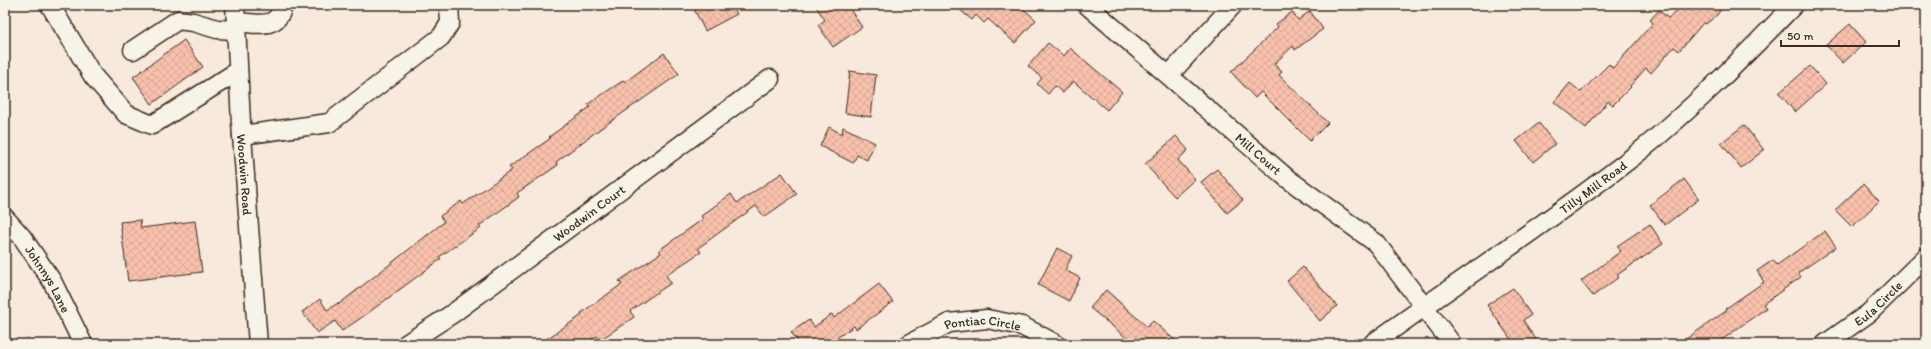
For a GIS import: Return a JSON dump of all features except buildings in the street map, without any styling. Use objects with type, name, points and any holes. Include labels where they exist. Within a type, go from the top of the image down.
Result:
[{"type":"street","points":[[50,5],[93,76],[126,114],[152,125],[238,71]]},
{"type":"street","points":[[133,50],[178,20],[193,22],[217,30],[236,19],[266,24],[273,22],[281,14],[283,5]]},
{"type":"street","points":[[242,135],[329,123],[441,37],[450,23],[449,5]]},
{"type":"street","name":"Mill Court","points":[[1087,5],[1288,179],[1376,243],[1452,344]]},
{"type":"street","points":[[1169,75],[1233,5]]},
{"type":"street","name":"Tilly Mill Road","points":[[1372,344],[1556,214],[1635,155],[1711,89],[1794,5]]},
{"type":"street","name":"Woodwin Road","points":[[236,19],[242,135],[258,344]]},
{"type":"street","name":"Woodwin Court","points":[[406,344],[452,314],[770,79]]},
{"type":"street","name":"Johnnys Lane","points":[[5,218],[22,237],[52,281],[83,344]]},
{"type":"street","name":"Eula Circle","points":[[1825,344],[1869,313],[1926,257]]},
{"type":"street","name":"Pontiac Circle","points":[[909,344],[949,323],[987,319],[1022,326],[1056,344]]}]
